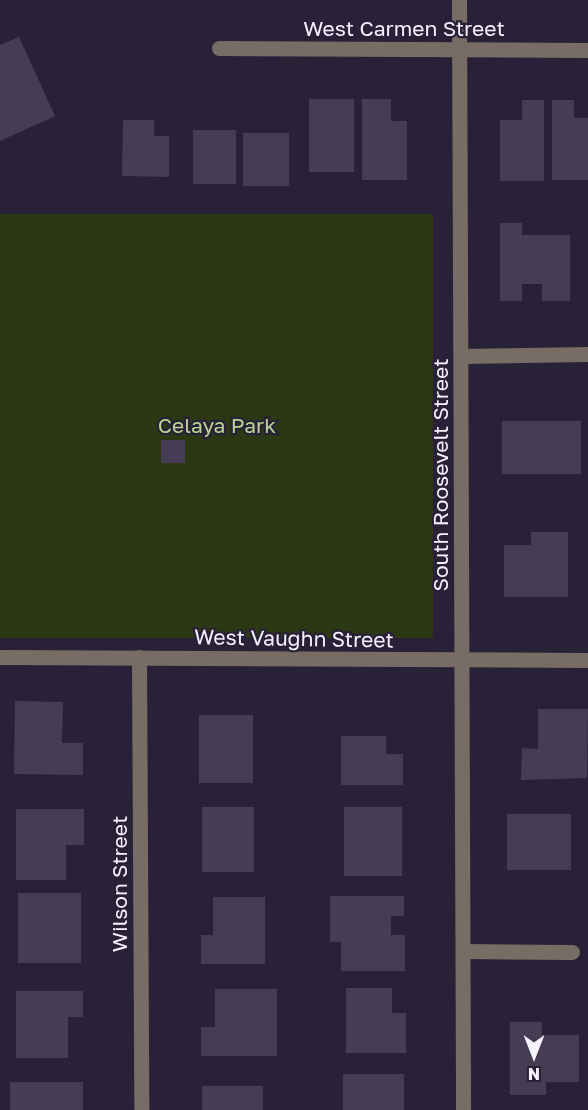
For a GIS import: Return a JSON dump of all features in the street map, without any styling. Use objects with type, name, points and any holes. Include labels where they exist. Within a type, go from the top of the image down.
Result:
[{"type":"street","name":"South Roosevelt Street","points":[[459,0],[464,1110]]},
{"type":"street","name":"West Carmen Street","points":[[219,48],[588,50]]},
{"type":"street","points":[[460,356],[588,354]]},
{"type":"street","name":"West Vaughn Street","points":[[0,657],[588,660]]},
{"type":"street","name":"Wilson Street","points":[[139,657],[141,1110]]},
{"type":"street","points":[[463,951],[572,951]]},
{"type":"green space","name":"Celaya Park","points":[[0,214],[433,214],[433,638],[0,638]]},
{"type":"building","points":[[19,37],[55,116],[0,141],[0,45]]},
{"type":"building","points":[[309,99],[354,99],[354,172],[309,172]]},
{"type":"building","points":[[362,99],[391,99],[391,121],[407,121],[407,180],[362,180]]},
{"type":"building","points":[[522,100],[544,100],[544,181],[500,181],[500,120],[522,120]]},
{"type":"building","points":[[552,100],[574,100],[574,118],[588,118],[588,180],[552,180]]},
{"type":"building","points":[[123,120],[154,120],[154,136],[169,136],[169,177],[122,176]]},
{"type":"building","points":[[193,130],[236,130],[236,184],[193,184]]},
{"type":"building","points":[[243,133],[289,133],[289,186],[243,186]]},
{"type":"building","points":[[500,223],[522,223],[522,235],[570,235],[570,301],[542,301],[542,284],[522,284],[522,301],[500,301]]},
{"type":"building","points":[[502,421],[581,421],[581,474],[502,474]]},
{"type":"building","points":[[161,440],[185,440],[185,463],[161,463]]},
{"type":"building","points":[[531,532],[568,532],[568,597],[504,597],[504,545],[531,545]]},
{"type":"building","points":[[15,701],[63,702],[62,743],[83,743],[83,775],[14,774]]},
{"type":"building","points":[[538,709],[588,709],[587,778],[521,780],[522,748],[538,749]]},
{"type":"building","points":[[199,715],[253,715],[253,783],[199,783]]},
{"type":"building","points":[[341,736],[386,736],[386,754],[403,754],[403,785],[341,785]]},
{"type":"building","points":[[202,807],[254,807],[254,872],[202,872]]},
{"type":"building","points":[[344,807],[402,807],[402,876],[344,876]]},
{"type":"building","points":[[16,809],[84,809],[84,845],[66,845],[66,880],[16,880]]},
{"type":"building","points":[[507,814],[571,814],[571,870],[507,870]]},
{"type":"building","points":[[18,893],[81,893],[81,963],[18,963]]},
{"type":"building","points":[[330,896],[404,896],[404,916],[391,916],[391,935],[405,935],[405,971],[341,971],[341,942],[330,942]]},
{"type":"building","points":[[213,897],[265,897],[265,964],[201,964],[201,935],[213,935]]},
{"type":"building","points":[[346,988],[392,988],[392,1013],[406,1013],[406,1053],[346,1053]]},
{"type":"building","points":[[215,989],[277,989],[277,1056],[201,1056],[201,1027],[215,1027]]},
{"type":"building","points":[[16,991],[83,991],[83,1017],[68,1017],[68,1058],[16,1058]]},
{"type":"building","points":[[510,1022],[542,1022],[542,1035],[579,1035],[579,1082],[546,1082],[546,1095],[510,1095]]},
{"type":"building","points":[[343,1074],[404,1074],[404,1110],[343,1110]]},
{"type":"building","points":[[10,1082],[83,1082],[83,1110],[10,1110]]},
{"type":"building","points":[[202,1086],[263,1086],[263,1110],[202,1110]]}]
